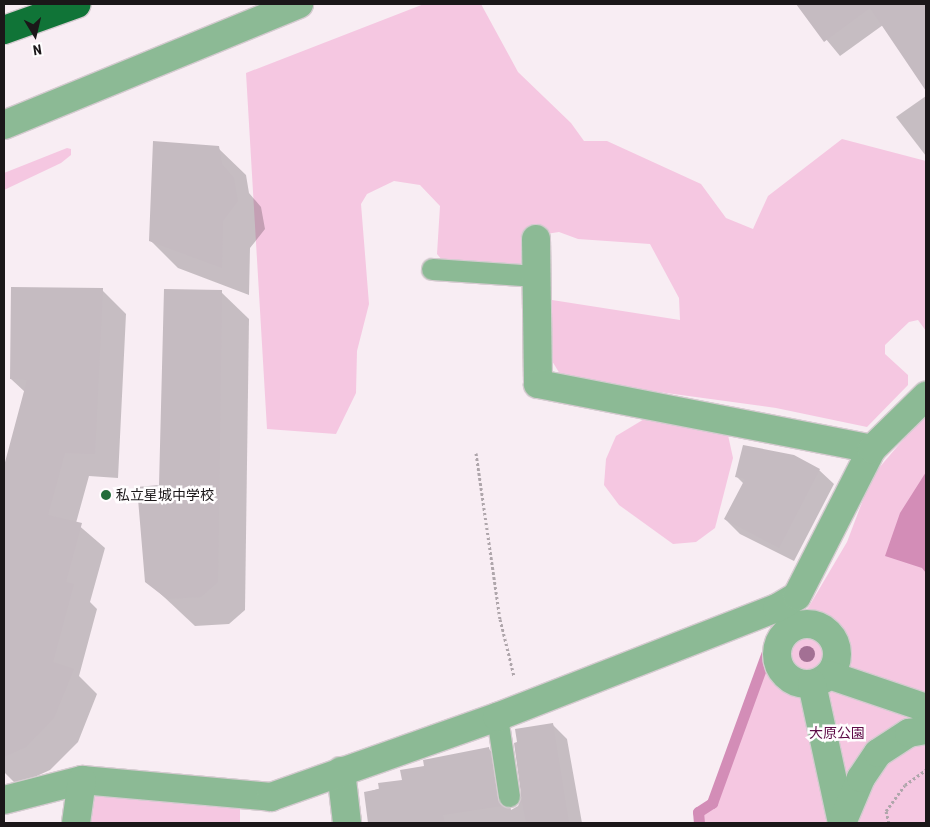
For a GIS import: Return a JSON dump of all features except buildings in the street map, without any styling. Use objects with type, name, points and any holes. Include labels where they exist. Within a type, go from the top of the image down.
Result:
[{"type":"highway","points":[[4,18],[44,4]]},
{"type":"highway","points":[[4,30],[78,4]]},
{"type":"street","points":[[4,125],[299,4]]},
{"type":"street","points":[[536,239],[538,384],[872,450]]},
{"type":"street","points":[[4,800],[82,780],[272,797],[509,712],[777,608],[797,596],[872,450],[926,396]]},
{"type":"street","points":[[842,823],[821,680],[926,708]]},
{"type":"street","points":[[842,823],[861,778],[878,753],[909,733],[926,730]]},
{"type":"street","points":[[342,771],[348,823]]},
{"type":"street","points":[[76,823],[82,780]]},
{"type":"lane","points":[[432,269],[537,276]]},
{"type":"lane","points":[[509,712],[509,796]]},
{"type":"path","points":[[476,453],[500,619],[509,712]]},
{"type":"path","points":[[889,823],[886,811],[905,785],[926,770]]},
{"type":"green space","points":[[424,4],[481,4],[518,72],[571,123],[584,141],[607,141],[701,184],[726,218],[753,229],[768,196],[842,139],[926,161],[926,331],[918,320],[909,322],[885,345],[885,354],[908,375],[908,385],[867,427],[776,408],[563,379],[549,356],[552,300],[680,320],[679,298],[650,244],[578,239],[559,232],[533,236],[523,262],[513,271],[446,265],[437,254],[440,206],[420,185],[394,181],[367,194],[361,204],[369,304],[357,351],[356,393],[336,434],[267,429],[246,73]]},
{"type":"green space","points":[[67,148],[71,149],[71,155],[61,163],[4,190],[4,173]]},
{"type":"green space","name":"大原公園","points":[[926,413],[926,823],[702,823],[701,812],[715,804],[782,624],[808,608],[847,542],[872,476]]},
{"type":"green space","points":[[646,418],[728,435],[733,458],[715,528],[696,542],[673,544],[619,505],[604,485],[606,459],[616,436]]},
{"type":"green space","points":[[95,790],[240,806],[240,823],[83,823]]},
{"type":"shaded area","points":[[926,472],[926,573],[922,568],[885,556],[900,513]]},
{"type":"waterway","points":[[699,823],[698,812],[712,803],[776,627]]},
{"type":"place","name":"私立星城中学校","points":[[106,495]]}]
